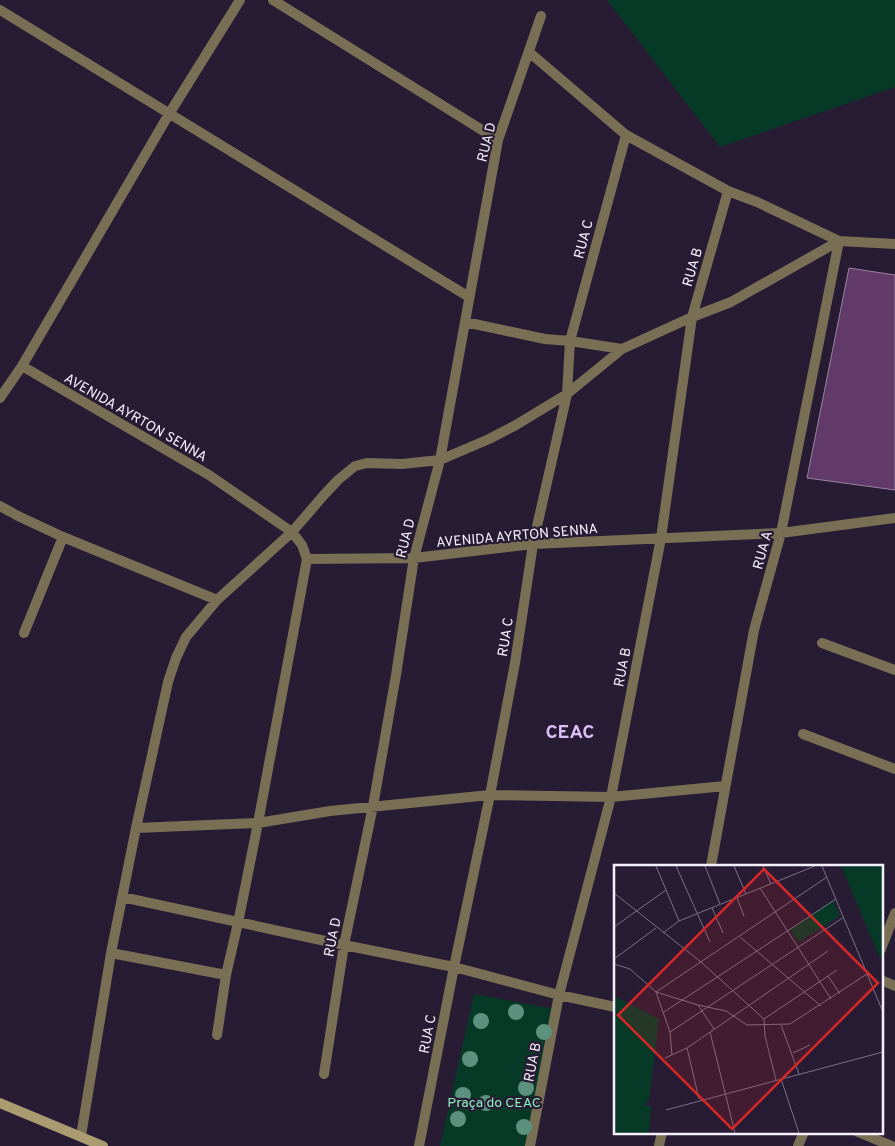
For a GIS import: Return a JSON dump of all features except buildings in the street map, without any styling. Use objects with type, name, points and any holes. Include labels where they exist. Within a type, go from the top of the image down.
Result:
[{"type":"main road","points":[[0,1103],[103,1146]]},
{"type":"street","points":[[2,392],[22,366],[169,114],[240,0]]},
{"type":"street","points":[[273,0],[498,140]]},
{"type":"street","points":[[0,10],[469,297]]},
{"type":"street","name":"RUA D","points":[[324,1074],[344,945],[373,806],[414,558],[440,460],[498,140],[541,16]]},
{"type":"street","points":[[529,52],[626,135],[728,192],[757,202],[839,241],[895,244]]},
{"type":"street","name":"RUA C","points":[[419,1146],[515,663],[533,544],[567,394],[570,341],[626,135]]},
{"type":"street","name":"RUA B","points":[[530,1146],[559,995],[610,797],[661,538],[692,317],[728,192]]},
{"type":"street","points":[[81,1136],[111,953],[168,682],[186,637],[217,600],[292,532],[328,490],[355,466],[367,463],[402,464],[440,460],[489,439],[567,394],[622,349],[692,317],[731,302],[839,241]]},
{"type":"street","name":"RUA A","points":[[711,865],[754,630],[781,533],[839,241]]},
{"type":"street","points":[[465,322],[545,339],[622,349]]},
{"type":"street","name":"AVENIDA AYRTON SENNA","points":[[22,366],[210,475],[292,532],[302,545],[308,559],[414,558],[533,544],[781,533],[895,518]]},
{"type":"street","points":[[0,506],[64,537],[217,600]]},
{"type":"street","points":[[24,633],[64,537]]},
{"type":"street","points":[[217,1035],[226,975],[258,823],[308,559]]},
{"type":"street","points":[[822,643],[895,670]]},
{"type":"street","points":[[804,734],[895,769]]},
{"type":"street","points":[[136,828],[258,823],[330,811],[490,795],[610,797],[725,786]]},
{"type":"street","points":[[122,898],[454,967],[559,995],[614,1007]]},
{"type":"street","points":[[882,943],[886,921],[895,913]]},
{"type":"street","points":[[111,953],[226,975]]},
{"type":"street","points":[[882,980],[895,986]]},
{"type":"street","points":[[798,1146],[803,1134]]},
{"type":"street","points":[[863,1134],[892,1146]]},
{"type":"green space","points":[[607,0],[895,0],[895,87],[720,147]]},
{"type":"green space","name":"Praça do CEAC","points":[[474,994],[554,1009],[529,1146],[440,1146]]},
{"type":"district","name":"CEAC","points":[[570,731]]}]
